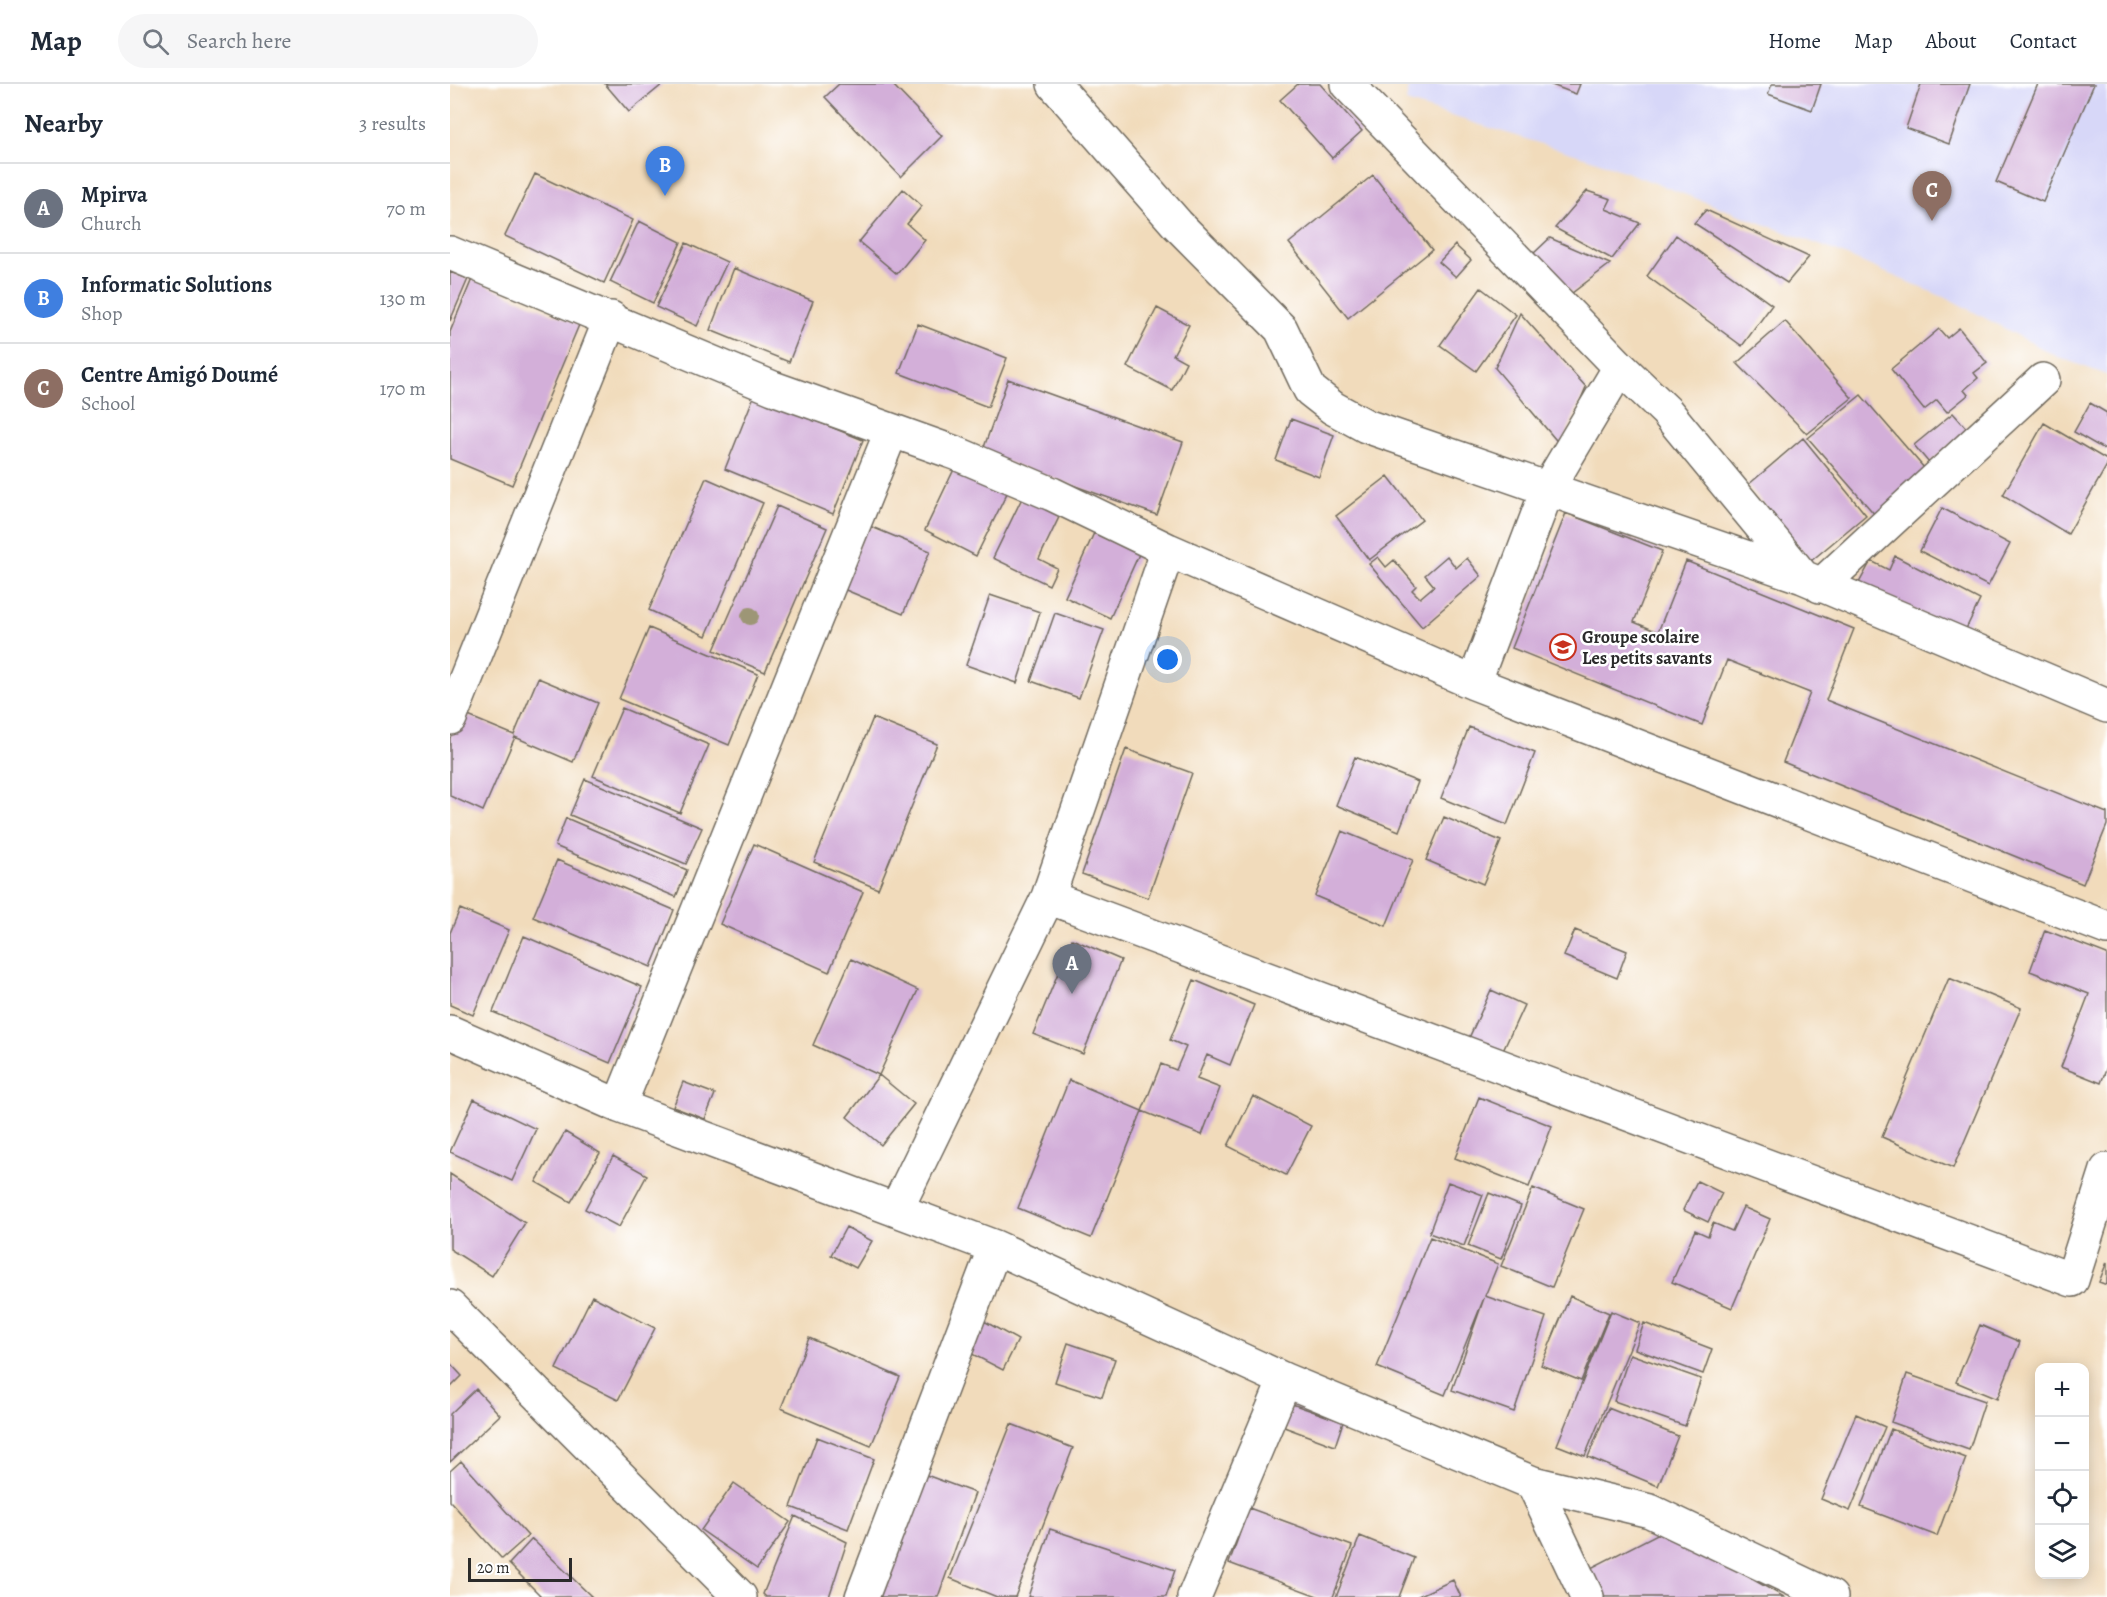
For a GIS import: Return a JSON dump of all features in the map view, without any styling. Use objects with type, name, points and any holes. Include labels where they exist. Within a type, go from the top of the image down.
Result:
[{"type":"street","points":[[1054,84],[1177,224],[1281,329],[1311,390],[1333,408],[1366,426],[1812,581],[2107,706]]},
{"type":"street","points":[[1347,84],[1620,367],[1666,411],[1812,581]]},
{"type":"street","points":[[450,253],[773,388],[958,454],[1052,494],[1168,550],[1474,683],[2107,928]]},
{"type":"street","points":[[450,718],[610,318]]},
{"type":"street","points":[[1474,683],[1548,488],[1620,367]]},
{"type":"street","points":[[1812,581],[2043,380]]},
{"type":"street","points":[[619,1106],[891,432]]},
{"type":"street","points":[[896,1209],[1048,897],[1168,550]]},
{"type":"street","points":[[1048,897],[2072,1280],[2107,1170]]},
{"type":"street","points":[[450,1032],[619,1106],[995,1247],[1285,1380],[1533,1483],[1650,1512],[1831,1597]]},
{"type":"street","points":[[862,1597],[995,1247]]},
{"type":"street","points":[[450,1307],[740,1597]]},
{"type":"street","points":[[1194,1597],[1285,1380]]},
{"type":"street","points":[[1533,1483],[1587,1597]]},
{"type":"shaded area","points":[[1409,84],[2107,84],[2107,375],[2058,357],[1955,302],[1833,250],[1594,160],[1406,102]]},
{"type":"building","points":[[605,84],[663,84],[629,112]]},
{"type":"building","points":[[839,84],[892,84],[942,136],[901,177],[825,97]]},
{"type":"building","points":[[1298,84],[1320,84],[1362,131],[1332,158],[1280,100]]},
{"type":"building","points":[[1549,84],[1580,84],[1576,94]]},
{"type":"building","points":[[1772,84],[1821,84],[1812,110],[1768,94]]},
{"type":"building","points":[[1921,84],[1970,84],[1949,144],[1906,128]]},
{"type":"building","points":[[2038,84],[2094,84],[2043,202],[1996,182]]},
{"type":"building","points":[[535,174],[633,220],[604,283],[505,236]]},
{"type":"building","points":[[1373,175],[1432,250],[1348,318],[1289,243]]},
{"type":"building","points":[[903,189],[922,206],[907,224],[925,240],[897,274],[859,242]]},
{"type":"building","points":[[1587,191],[1611,199],[1606,209],[1640,223],[1612,259],[1555,228]]},
{"type":"building","points":[[1706,210],[1809,257],[1787,283],[1694,223]]},
{"type":"building","points":[[639,221],[681,242],[653,303],[610,282]]},
{"type":"building","points":[[1676,235],[1772,305],[1742,346],[1647,276]]},
{"type":"building","points":[[1550,238],[1610,264],[1572,293],[1533,254]]},
{"type":"building","points":[[686,243],[727,262],[697,326],[656,307]]},
{"type":"building","points":[[1455,245],[1471,260],[1456,277],[1439,262]]},
{"type":"building","points":[[734,268],[813,301],[789,362],[710,330]]},
{"type":"building","points":[[450,272],[468,279],[450,321]]},
{"type":"building","points":[[472,279],[579,325],[512,485],[450,459],[450,332]]},
{"type":"building","points":[[1481,288],[1516,315],[1476,371],[1440,345]]},
{"type":"building","points":[[1157,308],[1189,325],[1173,355],[1186,362],[1172,390],[1127,367]]},
{"type":"building","points":[[1520,313],[1586,387],[1561,446],[1495,368]]},
{"type":"building","points":[[1785,321],[1852,398],[1807,434],[1737,363]]},
{"type":"building","points":[[918,324],[1007,358],[988,407],[899,373]]},
{"type":"building","points":[[1959,328],[1987,363],[1974,373],[1978,378],[1964,390],[1968,395],[1947,412],[1937,400],[1924,410],[1891,369],[1939,329],[1947,338]]},
{"type":"building","points":[[1008,379],[1183,442],[1157,515],[982,453]]},
{"type":"building","points":[[1861,395],[1931,476],[1877,517],[1808,438]]},
{"type":"building","points":[[754,396],[863,440],[833,514],[725,469]]},
{"type":"building","points":[[2090,403],[2107,413],[2107,451],[2074,432]]},
{"type":"building","points":[[1953,413],[1968,430],[1929,463],[1914,445]]},
{"type":"building","points":[[1291,419],[1334,435],[1319,477],[1276,460]]},
{"type":"building","points":[[2044,423],[2107,460],[2107,465],[2068,534],[2003,495]]},
{"type":"building","points":[[1803,438],[1866,515],[1811,561],[1748,485]]},
{"type":"building","points":[[958,461],[1010,487],[976,556],[925,530]]},
{"type":"building","points":[[1388,476],[1422,520],[1369,560],[1336,516]]},
{"type":"building","points":[[706,478],[763,503],[706,636],[649,610]]},
{"type":"building","points":[[1024,494],[1061,513],[1039,559],[1057,568],[1049,585],[993,558]]},
{"type":"building","points":[[777,506],[827,528],[765,672],[714,650]]},
{"type":"building","points":[[1942,508],[2010,544],[1988,586],[1920,551]]},
{"type":"building","points":[[1566,513],[1662,551],[1634,622],[1658,632],[1686,561],[1854,629],[1826,700],[2107,813],[2107,825],[2083,884],[1783,762],[1810,693],[1727,660],[1702,725],[1512,648]]},
{"type":"building","points":[[867,525],[930,551],[903,614],[841,588]]},
{"type":"building","points":[[1094,533],[1139,554],[1110,618],[1065,597]]},
{"type":"building","points":[[1447,556],[1456,568],[1467,558],[1481,576],[1422,627],[1369,564],[1378,557],[1386,567],[1394,560],[1416,586],[1412,590],[1420,598],[1434,586],[1425,575]]},
{"type":"building","points":[[1895,556],[1980,600],[1963,635],[1859,583],[1871,561],[1889,570]]},
{"type":"building","points":[[990,595],[1040,612],[1017,683],[966,665]]},
{"type":"building","points":[[1055,613],[1104,630],[1079,698],[1031,681]]},
{"type":"building","points":[[649,628],[758,674],[729,745],[619,699]]},
{"type":"building","points":[[538,678],[598,703],[573,762],[515,737],[483,811],[450,796],[450,738],[461,713],[514,735]]},
{"type":"building","points":[[622,708],[709,745],[680,813],[593,776]]},
{"type":"building","points":[[873,718],[937,744],[878,889],[814,862]]},
{"type":"building","points":[[1469,727],[1535,753],[1507,825],[1441,798]]},
{"type":"building","points":[[1126,749],[1192,773],[1148,898],[1082,874]]},
{"type":"building","points":[[1355,757],[1418,782],[1399,831],[1336,805]]},
{"type":"building","points":[[585,779],[702,828],[686,864],[570,815]]},
{"type":"building","points":[[1444,817],[1501,841],[1483,884],[1426,860]]},
{"type":"building","points":[[566,818],[687,870],[676,897],[555,846]]},
{"type":"building","points":[[1342,831],[1413,860],[1386,926],[1315,896]]},
{"type":"building","points":[[754,844],[863,892],[829,972],[720,924]]},
{"type":"building","points":[[557,860],[674,910],[651,967],[533,917]]},
{"type":"building","points":[[460,909],[509,930],[473,1015],[450,1005],[450,933]]},
{"type":"building","points":[[1575,930],[1627,951],[1617,978],[1564,956]]},
{"type":"building","points":[[2045,930],[2107,954],[2107,1067],[2101,1083],[2061,1067],[2089,994],[2030,971]]},
{"type":"building","points":[[524,936],[642,987],[610,1063],[493,1012]]},
{"type":"building","points":[[1072,939],[1121,960],[1083,1054],[1033,1034]]},
{"type":"building","points":[[851,959],[918,990],[879,1075],[813,1045]]},
{"type":"building","points":[[1949,978],[2021,1008],[1953,1168],[1882,1137]]},
{"type":"building","points":[[1194,980],[1254,1005],[1230,1065],[1207,1055],[1197,1079],[1220,1088],[1202,1135],[1142,1111],[1161,1064],[1176,1070],[1186,1047],[1170,1040]]},
{"type":"building","points":[[1491,990],[1524,1005],[1502,1053],[1469,1038]]},
{"type":"building","points":[[879,1075],[914,1104],[881,1145],[847,1117]]},
{"type":"building","points":[[1069,1080],[1142,1111],[1091,1238],[1018,1208]]},
{"type":"building","points":[[683,1082],[715,1094],[705,1119],[673,1107]]},
{"type":"building","points":[[1253,1096],[1311,1126],[1286,1175],[1228,1146]]},
{"type":"building","points":[[1479,1097],[1552,1126],[1529,1187],[1455,1158]]},
{"type":"building","points":[[474,1099],[536,1129],[512,1181],[450,1152]]},
{"type":"building","points":[[565,1132],[600,1153],[571,1202],[536,1182]]},
{"type":"building","points":[[613,1156],[647,1175],[619,1227],[585,1209]]},
{"type":"building","points":[[450,1174],[525,1223],[492,1276],[450,1249]]},
{"type":"building","points":[[1697,1181],[1722,1193],[1708,1222],[1683,1210]]},
{"type":"building","points":[[1448,1182],[1483,1195],[1464,1246],[1429,1233]]},
{"type":"building","points":[[1533,1188],[1584,1209],[1552,1287],[1501,1266]]},
{"type":"building","points":[[1489,1193],[1521,1206],[1501,1259],[1468,1246]]},
{"type":"building","points":[[1743,1207],[1770,1219],[1732,1308],[1672,1282],[1695,1230],[1708,1236],[1713,1223],[1732,1231]]},
{"type":"building","points":[[846,1227],[872,1241],[856,1268],[831,1255]]},
{"type":"building","points":[[1430,1237],[1498,1264],[1485,1296],[1546,1317],[1514,1412],[1452,1390],[1484,1298],[1445,1395],[1377,1367]]},
{"type":"building","points":[[2107,1262],[2107,1285],[2099,1282]]},
{"type":"building","points":[[592,1296],[655,1328],[618,1400],[556,1369]]},
{"type":"building","points":[[1570,1296],[1609,1313],[1581,1381],[1541,1365]]},
{"type":"building","points":[[1611,1311],[1640,1323],[1585,1456],[1557,1445]]},
{"type":"building","points":[[984,1321],[1018,1340],[1003,1370],[968,1352]]},
{"type":"building","points":[[1644,1323],[1712,1349],[1703,1374],[1635,1349]]},
{"type":"building","points":[[1980,1325],[2020,1342],[1997,1399],[1956,1382]]},
{"type":"building","points":[[809,1338],[900,1377],[871,1446],[781,1408]]},
{"type":"building","points":[[1068,1343],[1115,1359],[1102,1397],[1055,1382]]},
{"type":"building","points":[[1630,1354],[1701,1379],[1685,1426],[1614,1401]]},
{"type":"building","points":[[450,1363],[462,1376],[450,1388]]},
{"type":"building","points":[[1907,1374],[1985,1401],[1969,1450],[1891,1422]]},
{"type":"building","points":[[476,1389],[500,1415],[450,1462],[450,1414]]},
{"type":"building","points":[[1292,1404],[1343,1422],[1335,1446],[1284,1427]]},
{"type":"building","points":[[1608,1408],[1678,1436],[1658,1486],[1588,1457]]},
{"type":"building","points":[[1856,1414],[1885,1427],[1850,1511],[1821,1499]]},
{"type":"building","points":[[1011,1424],[1073,1448],[1015,1597],[997,1597],[950,1578]]},
{"type":"building","points":[[1891,1429],[1966,1458],[1937,1536],[1861,1507]]},
{"type":"building","points":[[817,1437],[874,1459],[848,1529],[791,1507]]},
{"type":"building","points":[[461,1461],[528,1536],[502,1559],[450,1501],[450,1471]]},
{"type":"building","points":[[918,1472],[975,1493],[938,1597],[873,1597]]},
{"type":"building","points":[[734,1483],[790,1522],[757,1569],[701,1530]]},
{"type":"building","points":[[1249,1508],[1352,1546],[1333,1597],[1320,1597],[1229,1563]]},
{"type":"building","points":[[795,1516],[847,1542],[829,1597],[766,1597],[763,1594]]},
{"type":"building","points":[[1050,1529],[1175,1570],[1166,1597],[1028,1597]]},
{"type":"building","points":[[1665,1530],[1784,1597],[1598,1597],[1585,1571]]},
{"type":"building","points":[[1360,1536],[1414,1558],[1399,1597],[1336,1597]]},
{"type":"building","points":[[532,1539],[592,1597],[542,1597],[509,1564]]},
{"type":"building","points":[[1453,1580],[1461,1597],[1416,1597]]},
{"type":"place","name":"Informatic Solutions","points":[[665,196]]},
{"type":"place","name":"Centre Amigó Doumé","points":[[1932,221]]},
{"type":"place","name":"Groupe scolaire Les petits savants","points":[[1563,647]]},
{"type":"place","name":"Mpirva","points":[[1072,994]]}]
